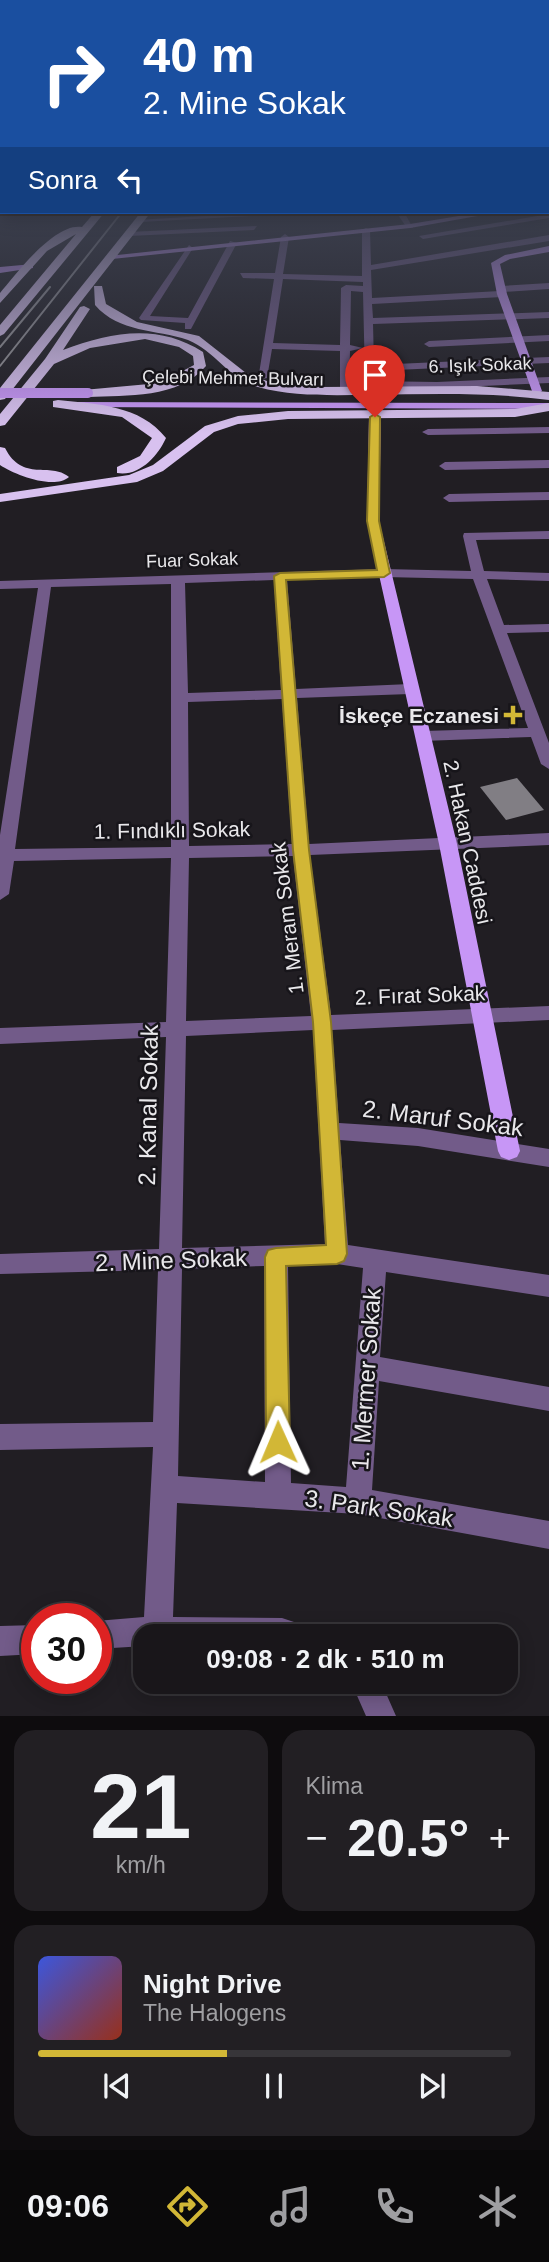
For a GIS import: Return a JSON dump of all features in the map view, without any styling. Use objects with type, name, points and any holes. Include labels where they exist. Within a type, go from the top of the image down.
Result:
[{"type":"highway","points":[[9,274],[21,277]]},
{"type":"highway","points":[[0,300],[23,274]]},
{"type":"highway","points":[[0,332],[47,274]]},
{"type":"highway","points":[[0,394],[98,274]]},
{"type":"highway","points":[[0,428],[0,422],[50,361],[109,274]]},
{"type":"highway","points":[[98,288],[101,305],[125,323],[194,339],[209,346],[227,367],[260,385],[326,391],[540,389]]},
{"type":"highway","points":[[50,361],[78,348],[110,338],[145,337],[189,346],[199,355],[200,366],[191,376],[174,383],[154,388],[89,393]]},
{"type":"highway","points":[[0,451],[2,461],[16,470],[38,476],[75,478],[113,473],[141,463],[153,452],[159,438],[150,425],[126,414],[58,404]]},
{"type":"highway","points":[[0,498],[34,490],[110,484],[135,478],[157,470],[181,453],[189,442],[221,425],[273,415],[515,413],[549,406]]},
{"type":"main road","points":[[497,274],[526,361],[540,389]]},
{"type":"main road","name":"Çelebi Mehmet Bulvarı","points":[[0,394],[540,389]]},
{"type":"main road","name":"Çelebi Mehmet Bulvarı","points":[[0,404],[549,406]]},
{"type":"main road","name":"2. Hakan Caddesi","points":[[375,417],[373,521],[410,689],[449,844],[509,1151]]},
{"type":"street","points":[[172,274],[144,318],[189,324],[216,274]]},
{"type":"street","points":[[368,274],[369,368],[549,360]]},
{"type":"street","points":[[345,389],[346,288],[382,274]]},
{"type":"street","points":[[243,275],[368,278]]},
{"type":"street","points":[[262,379],[278,276]]},
{"type":"street","points":[[368,301],[549,286]]},
{"type":"street","points":[[369,320],[549,315]]},
{"type":"street","points":[[429,344],[549,338]]},
{"type":"street","points":[[268,346],[369,348]]},
{"type":"street","name":"6. Işık Sokak","points":[[369,368],[370,387],[540,389],[549,380]]},
{"type":"street","points":[[428,432],[549,430]]},
{"type":"street","points":[[445,466],[549,464]]},
{"type":"street","points":[[449,498],[549,496]]},
{"type":"street","points":[[549,535],[469,536],[479,576],[549,764]]},
{"type":"street","name":"Fuar Sokak","points":[[0,585],[384,573],[549,577]]},
{"type":"street","name":"1. Meram Sokak","points":[[280,576],[301,850],[322,1022],[337,1254]]},
{"type":"street","name":"2. Kanal Sokak","points":[[158,1624],[166,1489],[177,1026],[182,698],[178,580]]},
{"type":"street","points":[[0,894],[45,584]]},
{"type":"street","points":[[500,629],[549,628]]},
{"type":"street","points":[[182,698],[410,689]]},
{"type":"street","points":[[423,736],[537,732]]},
{"type":"street","name":"1. Fındıklı Sokak","points":[[6,855],[301,850],[549,839]]},
{"type":"street","name":"2. Fırat Sokak","points":[[0,1036],[177,1026],[549,1013]]},
{"type":"street","name":"2. Maruf Sokak","points":[[329,1132],[418,1136],[549,1158]]},
{"type":"street","name":"2. Mine Sokak","points":[[0,1265],[337,1254],[549,1286]]},
{"type":"street","points":[[276,1257],[278,1496]]},
{"type":"street","name":"1. Mermer Sokak","points":[[358,1501],[375,1258]]},
{"type":"street","points":[[368,1367],[549,1399]]},
{"type":"street","points":[[0,1437],[167,1434]]},
{"type":"street","name":"3. Park Sokak","points":[[166,1489],[358,1501],[549,1535]]},
{"type":"street","points":[[112,1634],[133,1633]]},
{"type":"street","points":[[0,1641],[21,1640]]},
{"type":"street","points":[[371,1694],[381,1716]]},
{"type":"building","points":[[517,778],[544,810],[506,820],[480,787]]},
{"type":"tram line","points":[[0,366],[73,274]]},
{"type":"tram line","points":[[0,347],[50,287]]},
{"type":"place","name":"İskeçe Eczanesi","points":[[513,715]]},
{"type":"route","points":[[278,1442],[276,1257],[337,1254],[322,1022],[301,850],[280,576],[384,573],[373,521],[375,417]]}]
